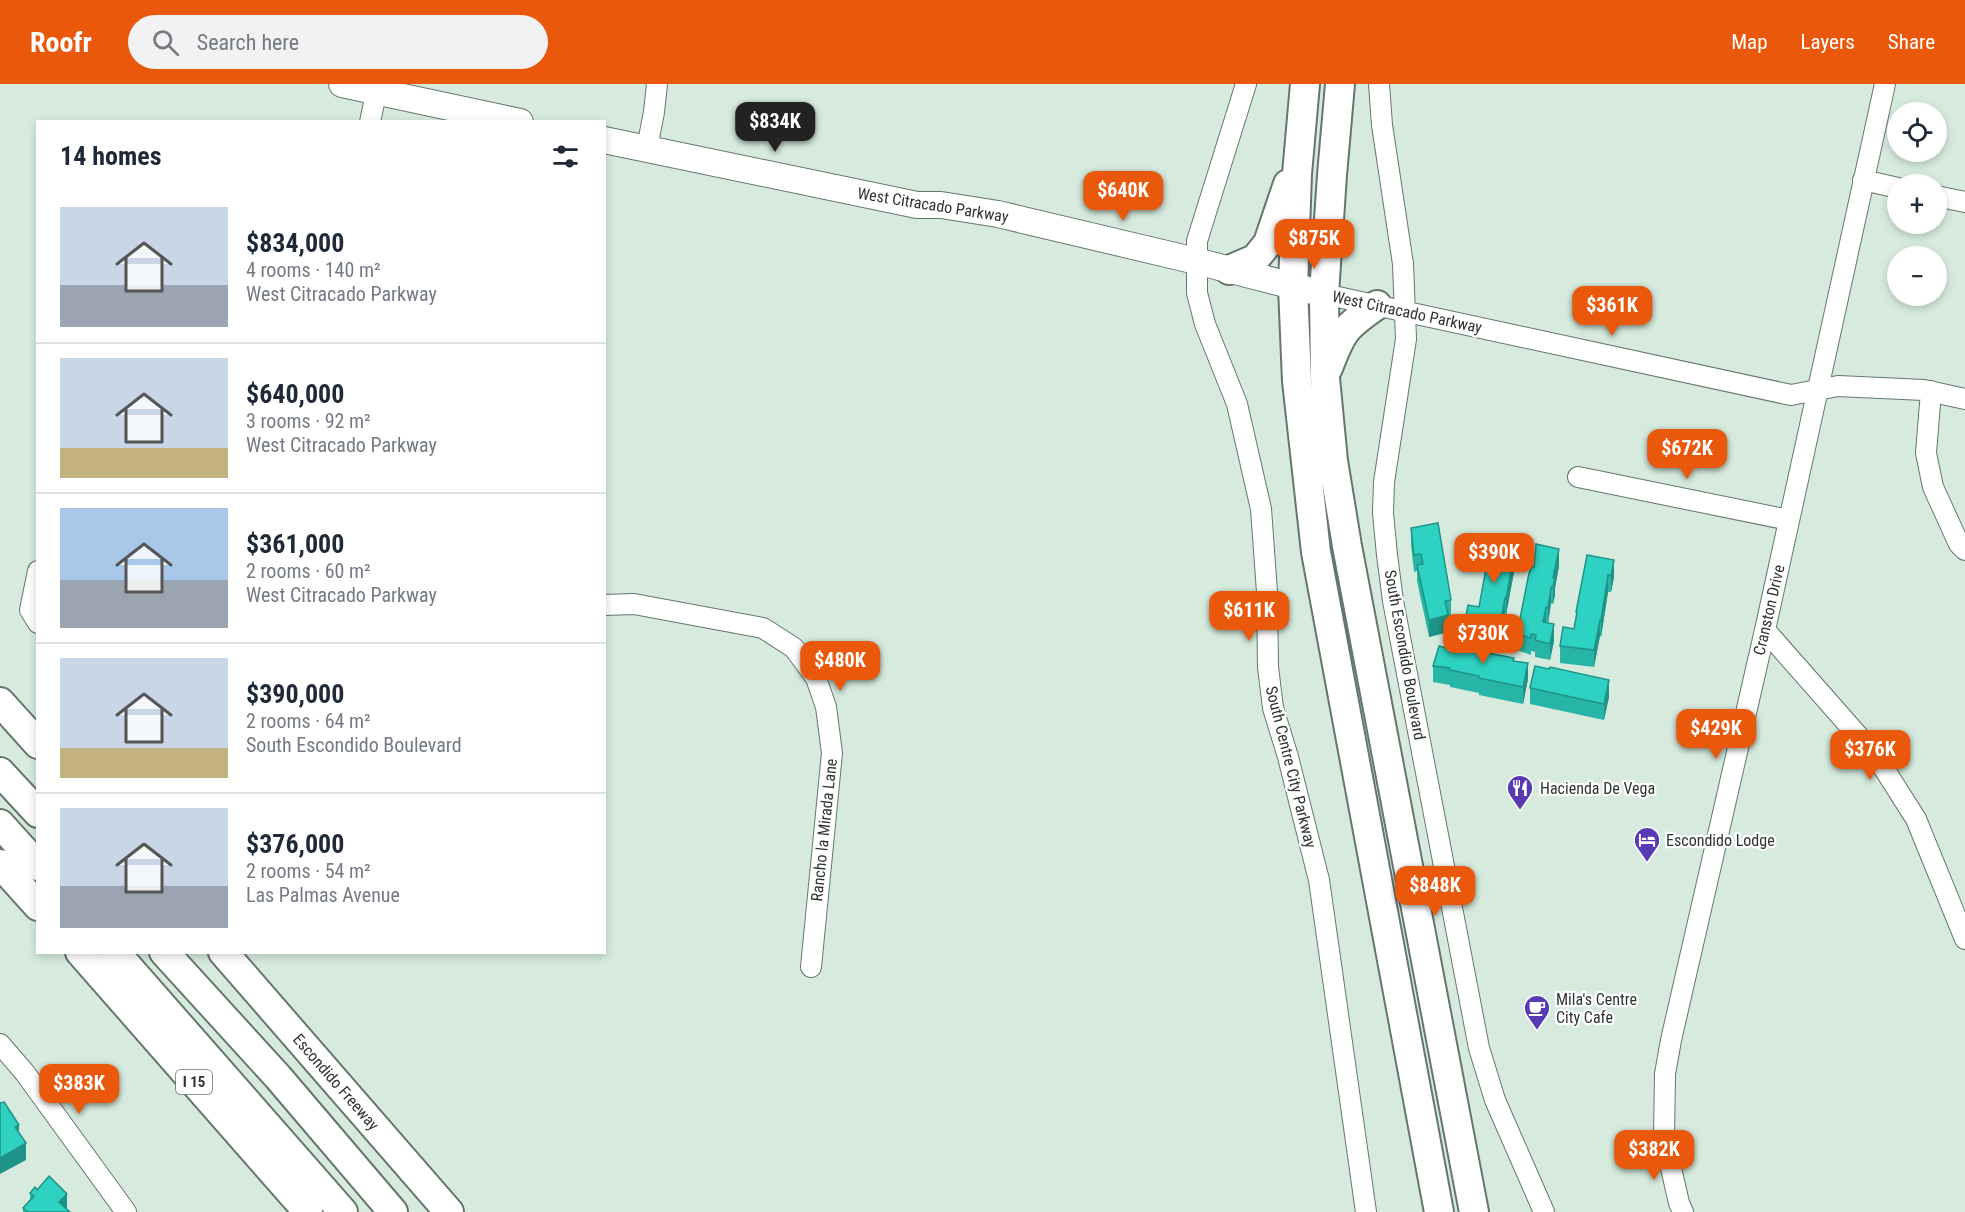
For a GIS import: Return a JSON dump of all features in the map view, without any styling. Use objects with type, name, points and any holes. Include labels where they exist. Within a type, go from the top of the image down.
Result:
[{"type":"highway","points":[[1305,84],[1299,153],[1293,287],[1297,381],[1316,552],[1439,1212]]},
{"type":"highway","points":[[1340,84],[1324,294],[1325,378],[1333,461],[1347,546],[1474,1212]]},
{"type":"highway","points":[[1229,270],[1256,259],[1268,243],[1299,153]]},
{"type":"highway","points":[[1325,378],[1340,337],[1352,322],[1377,305]]},
{"type":"highway","points":[[0,702],[36,742]]},
{"type":"highway","points":[[0,772],[36,811]]},
{"type":"highway","points":[[0,824],[36,864]]},
{"type":"highway","points":[[0,864],[36,904]]},
{"type":"highway","name":"I 15","points":[[82,954],[308,1212]]},
{"type":"highway","points":[[117,954],[344,1212]]},
{"type":"highway","points":[[166,954],[278,1077],[393,1212]]},
{"type":"highway","name":"Escondido Freeway","points":[[225,954],[449,1212]]},
{"type":"main road","points":[[342,84],[377,88],[512,120]]},
{"type":"main road","name":"West Citracado Parkway","points":[[606,140],[647,147],[917,205],[941,205],[998,214],[1324,294]]},
{"type":"street","points":[[647,147],[657,84]]},
{"type":"street","name":"South Centre City Parkway","points":[[1246,84],[1197,241],[1197,293],[1204,324],[1237,404],[1261,509],[1267,592],[1268,668],[1274,708],[1318,872],[1366,1212]]},
{"type":"street","name":"South Escondido Boulevard","points":[[1380,84],[1382,125],[1403,264],[1406,342],[1387,451],[1383,489],[1383,513],[1393,601],[1479,1048],[1495,1100],[1544,1212]]},
{"type":"street","name":"Cranston Drive","points":[[1683,1212],[1664,1137],[1665,1074],[1671,1040],[1790,520],[1885,84]]},
{"type":"street","points":[[370,120],[377,88]]},
{"type":"street","points":[[1863,180],[1887,185]]},
{"type":"street","points":[[1947,198],[1965,202]]},
{"type":"street","name":"West Citracado Parkway","points":[[1324,294],[1791,395],[1838,386],[1931,391],[1965,399]]},
{"type":"street","points":[[1931,391],[1926,453],[1933,487],[1959,543],[1965,550]]},
{"type":"street","points":[[1578,477],[1790,520]]},
{"type":"street","points":[[36,581],[30,610],[36,620]]},
{"type":"street","name":"Rancho la Mirada Lane","points":[[606,605],[634,604],[763,628],[794,648],[816,678],[826,707],[832,753],[811,967]]},
{"type":"street","points":[[1765,630],[1876,756],[1916,819],[1965,939]]},
{"type":"street","points":[[0,1044],[25,1072],[126,1212]]},
{"type":"building","points":[[1438,523],[1451,600],[1445,601],[1448,615],[1429,620],[1417,565],[1423,564],[1421,554],[1414,555],[1411,528]]},
{"type":"building","points":[[1493,534],[1520,539],[1516,556],[1514,555],[1499,628],[1494,627],[1494,630],[1484,628],[1481,624],[1480,628],[1466,625],[1465,622],[1468,605],[1479,607],[1493,544],[1491,544]]},
{"type":"building","points":[[1536,544],[1559,549],[1553,578],[1555,578],[1543,622],[1554,624],[1550,644],[1535,640],[1536,635],[1531,634],[1531,638],[1517,634],[1529,573],[1532,566],[1534,567]]},
{"type":"building","points":[[1587,555],[1614,560],[1611,576],[1608,575],[1594,650],[1560,646],[1563,627],[1574,629]]},
{"type":"building","points":[[1439,646],[1453,650],[1454,647],[1483,652],[1528,663],[1523,687],[1479,678],[1479,676],[1450,670],[1450,668],[1433,666]]},
{"type":"building","points":[[1535,666],[1549,669],[1550,667],[1609,680],[1604,704],[1530,688]]},
{"type":"building","points":[[4,1102],[19,1125],[15,1127],[26,1143],[0,1158],[0,1103]]},
{"type":"building","points":[[49,1176],[67,1194],[59,1202],[70,1212],[28,1212],[23,1208],[34,1196],[30,1193],[35,1187],[37,1190]]},
{"type":"place","name":"Hacienda De Vega","points":[[1520,811]]},
{"type":"place","name":"Escondido Lodge","points":[[1647,863]]},
{"type":"place","name":"Mila's Centre City Cafe","points":[[1537,1031]]}]
